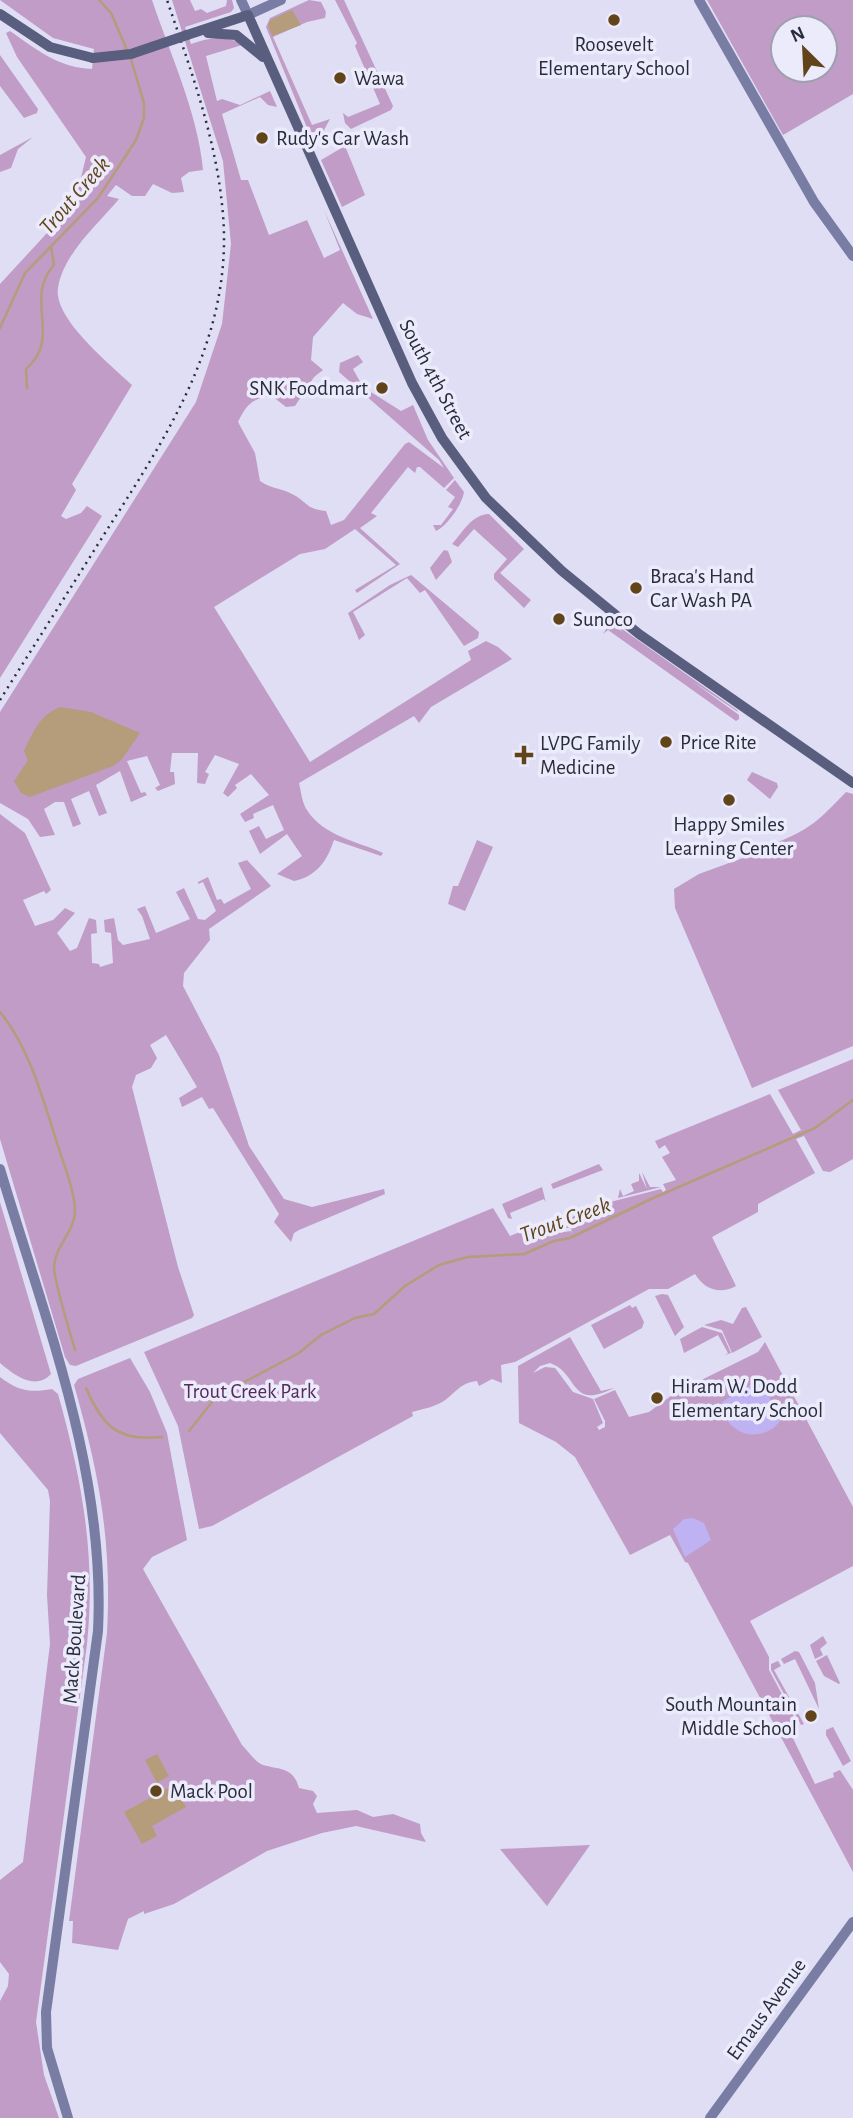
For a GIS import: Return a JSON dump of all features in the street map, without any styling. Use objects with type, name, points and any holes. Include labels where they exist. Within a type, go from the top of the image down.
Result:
[{"type":"main road","name":"South 4th Street","points":[[241,0],[412,383],[442,438],[486,498],[562,571],[639,634],[853,783]]},
{"type":"main road","points":[[4,17],[50,47],[93,58],[131,54],[248,15],[281,0]]},
{"type":"main road","points":[[699,0],[814,202],[853,256]]},
{"type":"main road","points":[[187,35],[214,32],[236,35],[247,41],[269,64]]},
{"type":"main road","name":"Mack Boulevard","points":[[0,1169],[81,1444],[97,1543],[100,1587],[95,1656],[46,2012],[47,2048],[68,2118]]},
{"type":"main road","name":"Emaus Avenue","points":[[710,2118],[853,1922]]},
{"type":"green space","points":[[0,0],[152,0],[189,105],[203,170],[189,172],[181,178],[184,192],[172,193],[153,184],[145,196],[132,196],[116,185],[107,196],[119,199],[82,240],[61,275],[59,300],[65,314],[98,354],[132,385],[72,484],[76,490],[61,516],[66,519],[81,513],[87,506],[102,516],[0,678],[0,284],[71,207],[86,157],[17,57],[6,33],[10,31],[59,62],[80,68],[92,69],[94,49],[53,38]]},
{"type":"green space","points":[[172,0],[190,0],[195,11],[201,9],[207,13],[226,6],[227,0],[232,0],[234,8],[231,12],[185,27],[191,44],[217,38],[230,39],[242,45],[206,56],[217,101],[222,99],[240,105],[270,91],[277,107],[268,105],[260,97],[222,114],[241,180],[248,180],[269,235],[307,220],[324,258],[340,250],[324,210],[373,319],[357,314],[343,303],[313,337],[311,360],[323,370],[314,377],[295,406],[286,407],[272,396],[251,403],[244,411],[238,422],[255,453],[260,481],[292,494],[314,509],[326,511],[331,525],[344,520],[405,444],[409,442],[444,468],[439,460],[339,372],[340,363],[358,355],[363,362],[353,369],[363,387],[401,411],[413,405],[428,440],[454,478],[444,488],[420,467],[417,467],[415,473],[408,467],[371,513],[377,516],[360,528],[400,564],[357,593],[355,590],[396,565],[355,529],[325,549],[300,554],[214,607],[310,762],[471,660],[468,651],[486,641],[512,659],[431,707],[419,723],[414,716],[299,783],[305,807],[322,826],[341,837],[383,853],[381,856],[334,840],[320,866],[309,875],[294,881],[277,874],[302,856],[287,834],[260,854],[249,831],[259,826],[266,839],[284,830],[273,805],[253,814],[254,818],[245,822],[240,814],[269,795],[251,774],[235,785],[237,788],[228,797],[223,793],[239,764],[215,755],[205,772],[209,774],[205,784],[197,783],[198,753],[172,753],[170,772],[174,772],[175,784],[158,791],[155,788],[160,785],[147,756],[127,761],[141,793],[145,792],[147,795],[131,802],[120,771],[96,785],[107,813],[99,816],[89,791],[71,799],[81,824],[73,827],[64,802],[55,802],[44,809],[55,835],[40,837],[28,819],[0,803],[0,712],[196,402],[222,324],[231,244],[223,161]]},
{"type":"green space","points":[[309,0],[321,2],[326,12],[325,18],[307,22],[273,37],[312,125],[330,119],[324,130],[326,140],[322,141],[310,135],[266,27],[270,18]]},
{"type":"green space","points":[[335,0],[344,0],[393,106],[391,110],[351,129],[345,123],[343,113],[348,117],[380,104],[355,46],[357,43]]},
{"type":"green space","points":[[707,0],[853,0],[853,94],[783,135]]},
{"type":"green space","points":[[0,55],[38,109],[37,113],[24,118],[0,86]]},
{"type":"green space","points":[[33,137],[18,149],[11,168],[0,172],[0,155]]},
{"type":"green space","points":[[345,146],[365,195],[342,207],[321,160]]},
{"type":"green space","points":[[455,480],[464,492],[463,497],[449,520],[436,531],[433,525],[441,525],[453,509],[448,507],[455,497],[446,490]]},
{"type":"green space","points":[[489,514],[524,549],[500,573],[531,600],[524,608],[494,579],[494,574],[507,559],[474,529],[458,547],[452,544],[472,521]]},
{"type":"green space","points":[[444,550],[448,551],[452,562],[436,580],[430,568]]},
{"type":"green space","points":[[411,575],[479,632],[478,638],[464,646],[425,590],[420,593],[407,578],[353,612],[365,635],[359,640],[348,613],[390,585]]},
{"type":"green space","points":[[610,623],[737,710],[738,712],[692,681],[739,715],[739,719],[736,721],[608,630],[603,634]]},
{"type":"green space","points":[[752,772],[777,783],[778,787],[770,799],[747,780]]},
{"type":"green space","points":[[846,792],[853,794],[853,1046],[752,1088],[675,908],[674,889],[699,874],[773,847],[814,823]]},
{"type":"green space","points":[[0,814],[25,833],[51,890],[23,900],[35,926],[53,920],[65,908],[75,913],[57,933],[70,951],[77,948],[89,918],[96,920],[97,933],[91,934],[92,963],[99,964],[100,967],[113,963],[111,933],[105,932],[104,920],[114,918],[118,940],[123,945],[150,939],[137,909],[145,906],[156,933],[190,919],[176,892],[184,888],[198,919],[205,920],[216,911],[203,882],[198,882],[208,877],[217,900],[221,899],[224,904],[251,889],[238,863],[247,860],[271,886],[209,929],[210,940],[184,973],[183,986],[219,1055],[249,1146],[284,1199],[312,1207],[384,1189],[385,1194],[299,1230],[294,1233],[291,1242],[274,1222],[279,1214],[213,1108],[209,1109],[202,1097],[182,1107],[179,1098],[197,1087],[166,1035],[150,1045],[157,1058],[151,1068],[136,1075],[132,1087],[178,1267],[194,1315],[76,1366],[70,1365],[65,1357],[0,1139]]},
{"type":"green space","points":[[477,840],[493,847],[465,911],[448,904],[453,886],[458,886]]},
{"type":"green space","name":"Trout Creek Park","points":[[853,1059],[853,1159],[830,1172],[823,1171],[804,1136],[796,1139],[815,1173],[758,1204],[758,1212],[712,1237],[736,1286],[724,1290],[712,1289],[695,1274],[668,1289],[649,1289],[515,1362],[501,1365],[502,1383],[492,1379],[479,1386],[477,1381],[464,1385],[440,1403],[412,1412],[413,1416],[212,1526],[199,1529],[178,1426],[144,1352],[493,1208],[510,1236],[557,1217],[557,1233],[571,1231],[572,1234],[571,1227],[558,1230],[559,1222],[614,1201],[661,1189],[663,1192],[666,1190],[663,1184],[676,1180],[662,1157],[670,1153],[665,1145],[659,1149],[655,1141],[770,1094],[793,1134],[801,1130],[778,1090]]},
{"type":"green space","points":[[599,1164],[603,1170],[553,1189],[551,1184]]},
{"type":"green space","points":[[642,1172],[650,1187],[661,1187],[618,1198],[620,1189],[623,1196],[634,1191],[631,1184],[639,1181],[639,1173],[647,1189]]},
{"type":"green space","points":[[542,1187],[546,1203],[544,1199],[510,1213],[512,1219],[508,1218],[502,1204]]},
{"type":"green space","points":[[0,1202],[51,1374],[38,1381],[18,1376],[0,1363]]},
{"type":"green space","points":[[668,1295],[684,1327],[675,1336],[655,1296]]},
{"type":"green space","points":[[630,1305],[632,1308],[636,1306],[644,1322],[642,1328],[604,1349],[591,1325]]},
{"type":"green space","points":[[746,1307],[762,1337],[732,1353],[722,1330],[704,1325],[721,1320],[733,1324],[742,1308]]},
{"type":"green space","points":[[702,1327],[722,1333],[731,1353],[725,1355],[728,1353],[718,1335],[684,1353],[680,1339]]},
{"type":"green space","name":"Hiram W. Dodd Elementary School","points":[[570,1337],[601,1391],[614,1388],[600,1394],[582,1393],[566,1374],[550,1363],[540,1366],[533,1373],[545,1367],[555,1368],[573,1392],[593,1399],[603,1423],[597,1427],[599,1430],[605,1427],[605,1421],[594,1399],[615,1390],[629,1417],[649,1412],[675,1393],[758,1352],[765,1342],[853,1507],[853,1566],[750,1621],[769,1657],[769,1670],[799,1726],[790,1732],[815,1784],[834,1777],[833,1773],[840,1770],[853,1790],[853,1872],[688,1563],[670,1535],[630,1555],[575,1457],[556,1442],[519,1423],[518,1366]]},
{"type":"green space","points":[[130,1358],[150,1392],[167,1433],[187,1540],[152,1557],[143,1569],[242,1745],[260,1764],[286,1770],[293,1776],[299,1788],[313,1791],[317,1796],[313,1804],[317,1813],[357,1810],[373,1817],[393,1814],[420,1824],[426,1842],[356,1826],[322,1833],[267,1851],[174,1904],[144,1914],[144,1911],[128,1919],[118,1950],[72,1943],[73,1921],[69,1921],[107,1633],[108,1599],[102,1507],[74,1385],[78,1379]]},
{"type":"green space","points":[[0,1377],[24,1390],[52,1389],[58,1394],[80,1487],[88,1548],[90,1579],[87,1644],[36,2022],[44,2075],[59,2118],[0,2118],[0,2001],[8,1986],[9,1974],[0,1962],[0,1880],[23,1862],[50,1644],[47,1595],[50,1501],[48,1490],[0,1433]]},
{"type":"green space","points":[[823,1636],[827,1643],[820,1649],[823,1655],[815,1659],[810,1645]]},
{"type":"green space","points":[[795,1651],[799,1652],[815,1683],[819,1709],[795,1659],[784,1664],[781,1659]]},
{"type":"green space","points":[[827,1655],[839,1684],[824,1676],[816,1661]]},
{"type":"green space","points":[[778,1661],[781,1666],[774,1670],[804,1724],[801,1725],[771,1670],[771,1664]]},
{"type":"green space","points":[[833,1727],[851,1761],[843,1766],[826,1735],[826,1730]]},
{"type":"green space","points":[[590,1845],[547,1906],[500,1849]]},
{"type":"sand","points":[[762,1378],[781,1420],[764,1433],[745,1433],[729,1422],[722,1402]]},
{"type":"sand","points":[[693,1518],[704,1523],[711,1540],[685,1557],[673,1529],[684,1519]]},
{"type":"shaded area","points":[[292,10],[301,25],[272,36],[268,25],[270,20]]},
{"type":"shaded area","points":[[60,707],[91,712],[140,733],[122,759],[113,766],[30,797],[21,793],[14,781],[28,760],[24,751],[42,719]]},
{"type":"shaded area","points":[[157,1754],[169,1776],[157,1783],[145,1760]]},
{"type":"shaded area","points":[[174,1785],[186,1807],[152,1826],[157,1836],[142,1844],[124,1812]]},
{"type":"waterway","name":"Trout Creek","points":[[99,0],[111,13],[127,50]]},
{"type":"waterway","name":"Trout Creek","points":[[0,328],[25,273],[98,198],[136,140],[144,118],[144,103],[130,56]]},
{"type":"waterway","points":[[27,388],[26,369],[37,357],[42,344],[42,291],[45,278],[54,265],[51,247]]},
{"type":"waterway","name":"Trout Creek","points":[[0,1012],[20,1043],[36,1078],[73,1196],[74,1219],[55,1258],[54,1266],[59,1295],[75,1350]]},
{"type":"waterway","name":"Trout Creek","points":[[189,1431],[216,1397],[299,1353],[321,1335],[355,1318],[374,1314],[405,1286],[439,1265],[468,1257],[524,1254],[554,1241],[570,1238],[651,1199],[815,1128],[853,1100]]},
{"type":"waterway","name":"Trout Creek","points":[[86,1388],[99,1412],[114,1429],[134,1437],[162,1437]]},
{"type":"railway","points":[[0,700],[151,460],[172,422],[191,383],[218,303],[223,260],[220,187],[202,106],[167,0]]},
{"type":"place","name":"Roosevelt Elementary School","points":[[614,20]]},
{"type":"place","name":"Wawa","points":[[340,78]]},
{"type":"place","name":"Rudy's Car Wash","points":[[262,138]]},
{"type":"place","name":"SNK Foodmart","points":[[382,388]]},
{"type":"place","name":"Braca's Hand Car Wash PA","points":[[636,588]]},
{"type":"place","name":"Sunoco","points":[[559,619]]},
{"type":"place","name":"Price Rite","points":[[666,742]]},
{"type":"place","name":"LVPG Family Medicine","points":[[524,755]]},
{"type":"place","name":"Happy Smiles Learning Center","points":[[729,800]]},
{"type":"place","name":"Hiram W. Dodd Elementary School","points":[[657,1398]]},
{"type":"place","name":"South Mountain Middle School","points":[[811,1716]]},
{"type":"place","name":"Mack Pool","points":[[156,1791]]}]
